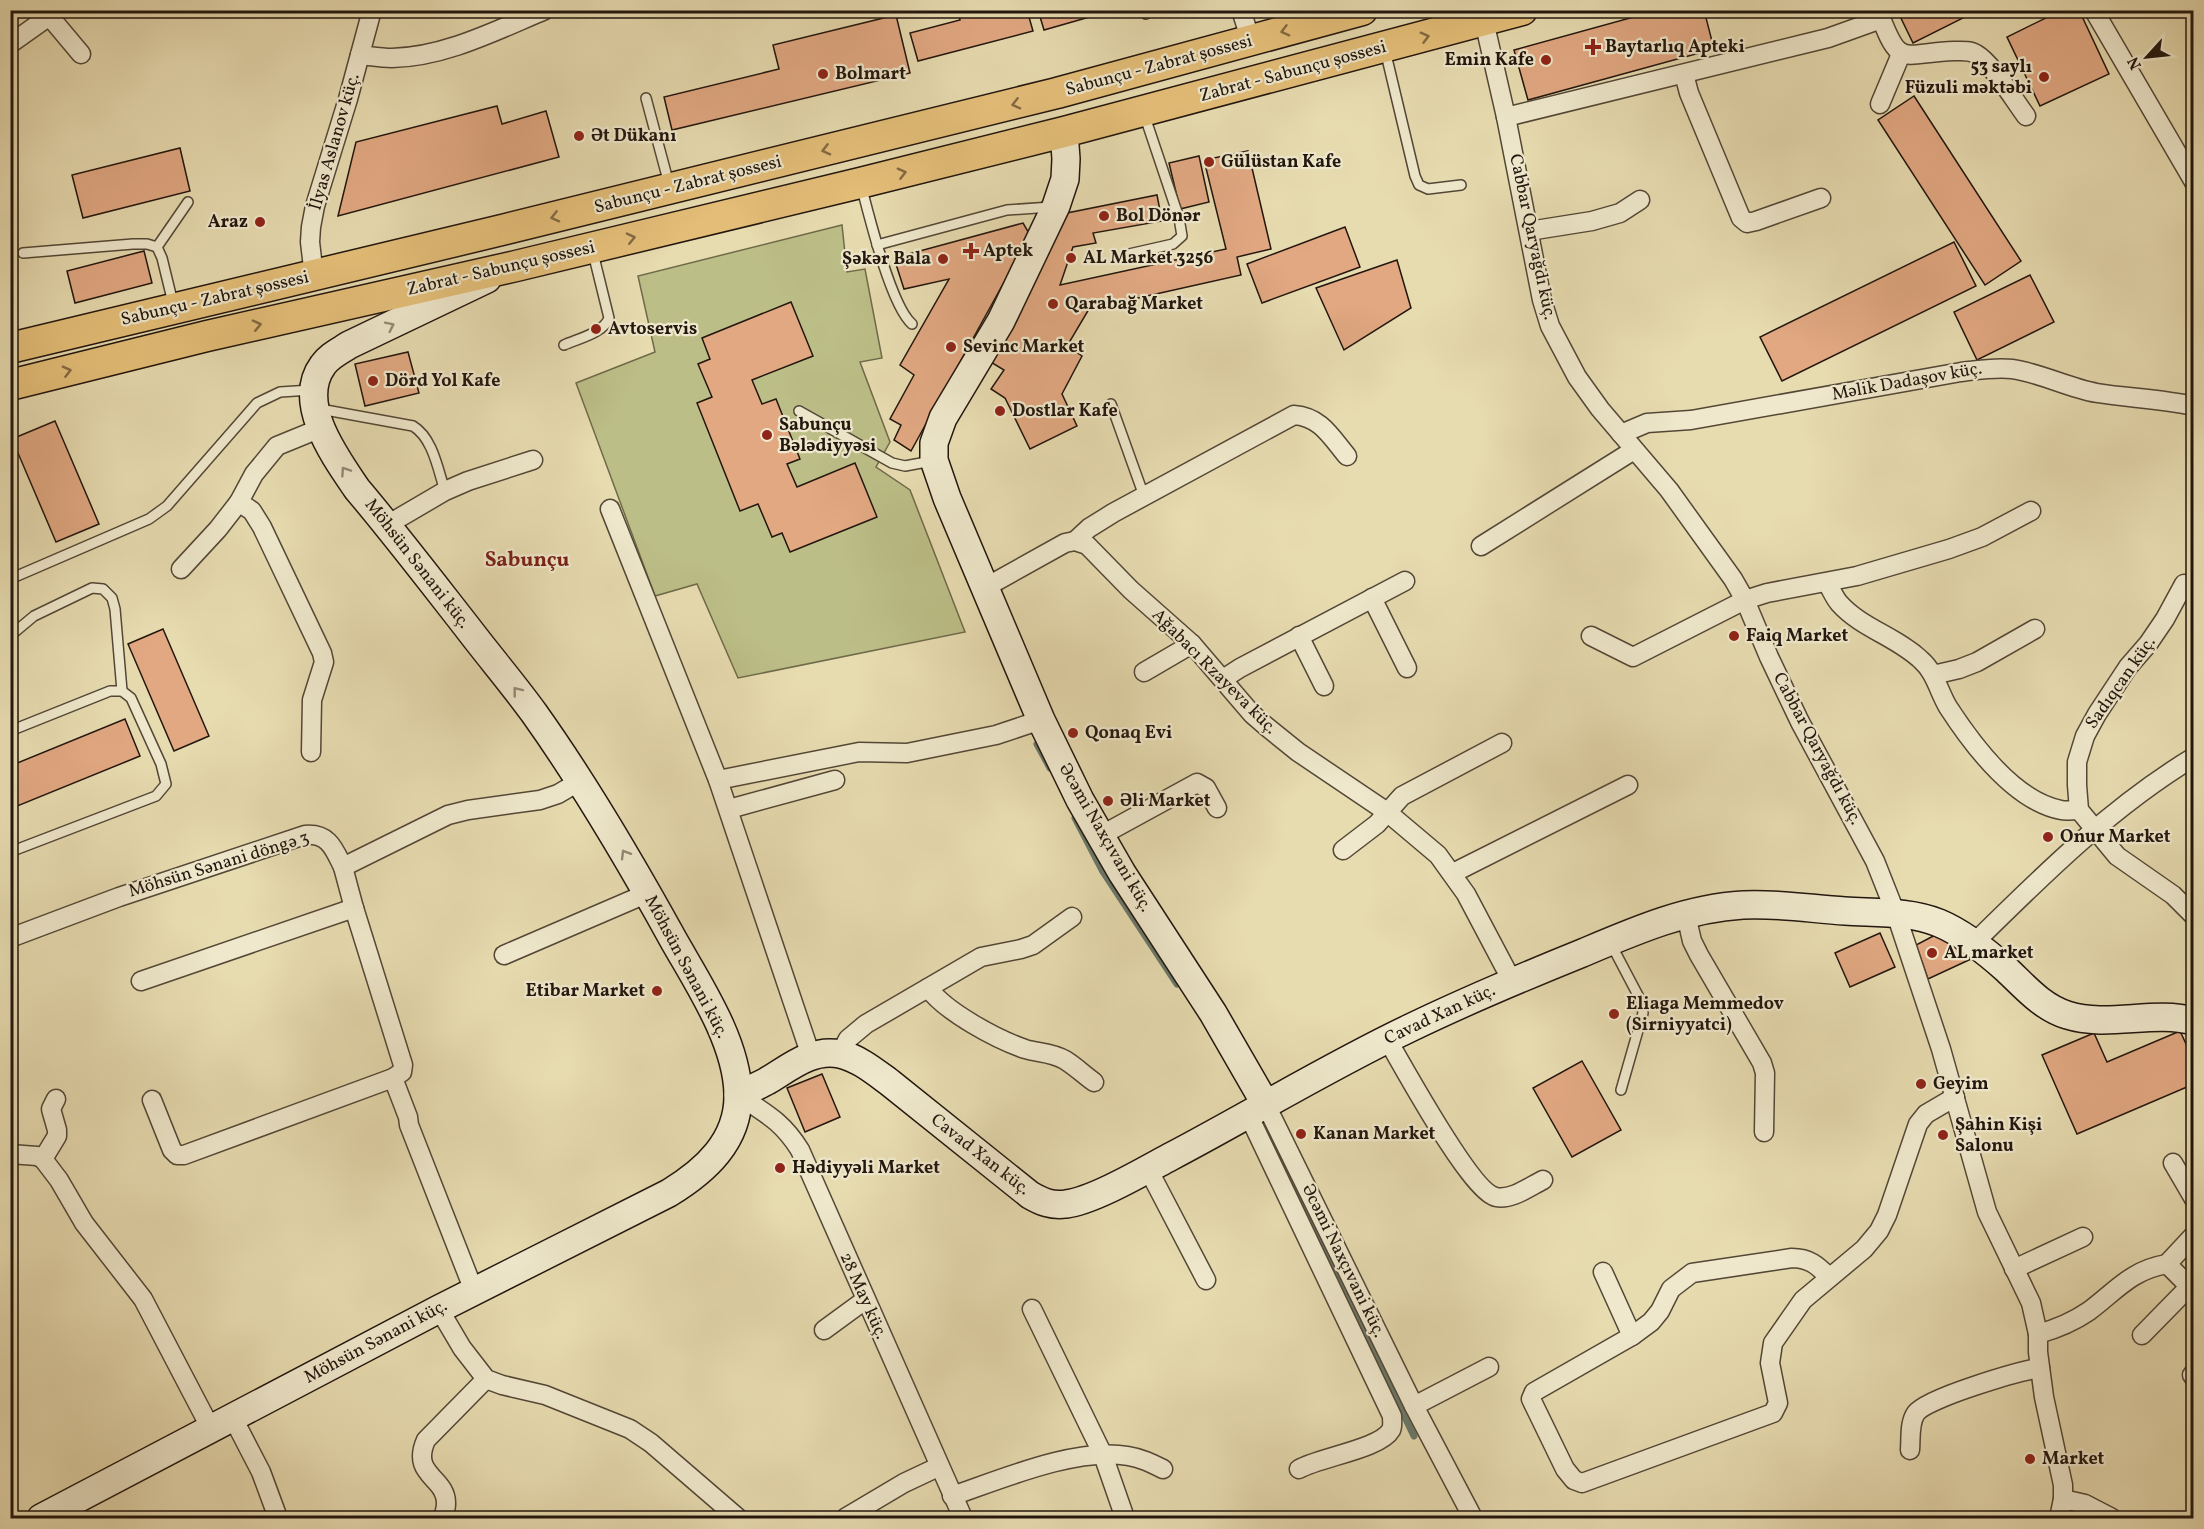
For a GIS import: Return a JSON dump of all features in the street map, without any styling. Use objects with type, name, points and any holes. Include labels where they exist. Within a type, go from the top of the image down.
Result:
[{"type":"main road","name":"Sabunçu - Zabrat şossesi","points":[[10,348],[314,276],[1057,93],[1362,10]]},
{"type":"main road","name":"Zabrat - Sabunçu şossesi","points":[[10,385],[207,336],[516,266],[860,183],[1064,132],[1522,10]]},
{"type":"main road","points":[[1057,93],[1064,132]]},
{"type":"street","points":[[360,55],[392,58],[419,55],[461,44],[545,10]]},
{"type":"street","points":[[1241,10],[1251,41]]},
{"type":"street","name":"İlyas Aslanov küç.","points":[[314,276],[310,242],[315,206],[360,55],[366,12]]},
{"type":"street","points":[[10,44],[54,14],[81,54]]},
{"type":"street","points":[[2096,14],[2193,182]]},
{"type":"street","points":[[1506,117],[1828,38],[1880,15],[1891,43],[1901,54],[1913,56],[1964,51],[1976,54],[1989,66],[2026,116]]},
{"type":"street","name":"Cabbar Qaryağdı küç.","points":[[1484,21],[1506,117],[1542,300],[1550,326],[1576,377],[1668,490],[1714,551],[1745,600],[1800,722],[1875,861],[1896,914],[1955,1097],[1987,1212],[2031,1303],[2038,1334],[2040,1368],[2049,1427],[2060,1467],[2063,1499],[2059,1518]]},
{"type":"street","points":[[1880,104],[1901,54]]},
{"type":"street","points":[[1684,74],[1689,93],[1741,218],[1747,223],[1756,221],[1821,198]]},
{"type":"street","name":"Əcəmi Naxçıvani küç.","points":[[1064,132],[1065,179],[1056,207],[1001,321],[943,418],[934,443],[934,460],[947,498],[1060,761],[1100,836],[1213,1013],[1257,1109],[1473,1518]]},
{"type":"street","points":[[1529,231],[1592,221],[1620,213],[1640,200]]},
{"type":"street","points":[[181,569],[240,502],[254,474],[277,446],[316,409],[315,378],[332,356],[349,345],[516,266]]},
{"type":"street","name":"Məlik Dadaşov küç.","points":[[1621,434],[1647,423],[1691,420],[1992,368],[2013,369],[2096,393],[2171,401],[2193,406]]},
{"type":"street","name":"Möhsün Sənani küç.","points":[[41,1518],[439,1309],[630,1214],[692,1179],[712,1161],[725,1143],[734,1123],[738,1095],[733,1062],[706,999],[648,893],[580,781],[533,712],[341,465],[328,445],[316,409]]},
{"type":"street","points":[[986,587],[1053,549],[1075,541],[1089,528],[1144,496],[1294,415],[1308,416],[1322,426],[1347,456]]},
{"type":"street","points":[[1481,546],[1634,450]]},
{"type":"street","points":[[387,525],[445,491],[533,460]]},
{"type":"street","points":[[240,502],[252,511],[262,527],[322,652],[324,662],[312,700],[311,753]]},
{"type":"street","points":[[610,509],[729,809],[812,1056]]},
{"type":"street","points":[[1591,636],[1633,657],[1745,600],[1767,593],[1827,583],[1949,549],[1982,537],[2031,511]]},
{"type":"street","name":"Ağabacı Rzayeva küç.","points":[[1075,541],[1087,545],[1096,552],[1131,590],[1192,644],[1252,714],[1267,728],[1298,752],[1387,812],[1424,841],[1453,873],[1512,981]]},
{"type":"street","points":[[1223,679],[1299,636],[1405,581]]},
{"type":"street","points":[[1827,583],[1838,602],[1854,617],[1923,661],[1933,675],[1948,706],[1983,754],[2008,781],[2040,802],[2060,810],[2079,810],[2117,856],[2173,895],[2193,916]]},
{"type":"street","name":"Sadıqcan küç.","points":[[2079,810],[2078,762],[2085,736],[2128,668],[2165,619],[2184,584]]},
{"type":"street","points":[[1372,598],[1407,668]]},
{"type":"street","points":[[1933,675],[1977,662],[2035,629]]},
{"type":"street","points":[[1299,636],[1324,686]]},
{"type":"street","points":[[1144,672],[1192,644]]},
{"type":"street","points":[[718,780],[859,752],[907,753],[996,735],[1041,720]]},
{"type":"street","points":[[1343,850],[1377,824],[1402,796],[1413,788],[1502,743]]},
{"type":"street","points":[[1973,944],[2061,858],[2172,770],[2193,757]]},
{"type":"street","points":[[729,809],[835,780]]},
{"type":"street","points":[[343,867],[448,815],[540,800],[558,794],[580,781]]},
{"type":"street","points":[[1100,836],[1197,783],[1206,788],[1217,808]]},
{"type":"street","points":[[1453,873],[1628,785]]},
{"type":"street","name":"Möhsün Sənani döngə 3","points":[[10,938],[119,897],[305,835],[316,834],[325,838],[336,851],[343,867],[403,1065],[402,1072],[393,1078]]},
{"type":"street","points":[[504,954],[648,893]]},
{"type":"street","name":"Cavad Xan küç.","points":[[738,1095],[799,1061],[812,1056],[840,1054],[867,1066],[889,1082],[1030,1195],[1054,1205],[1068,1204],[1087,1198],[1148,1169],[1387,1039],[1512,981],[1609,942],[1686,915],[1743,905],[1896,914],[1929,919],[1942,924],[1973,944],[2002,966],[2035,998],[2058,1012],[2092,1019],[2170,1018],[2193,1021]]},
{"type":"street","points":[[141,981],[354,908]]},
{"type":"street","points":[[1686,915],[1692,941],[1699,955],[1762,1063],[1765,1073],[1764,1132]]},
{"type":"street","points":[[840,1054],[855,1032],[928,988],[981,957],[1020,950],[1033,945],[1072,917]]},
{"type":"street","points":[[928,988],[943,1004],[967,1020],[1005,1041],[1064,1059],[1094,1082]]},
{"type":"street","points":[[1387,1039],[1454,1151],[1484,1190],[1495,1197],[1512,1196],[1543,1180]]},
{"type":"street","points":[[152,1100],[172,1150],[177,1155],[184,1155],[393,1078],[474,1291]]},
{"type":"street","name":"28 May küç.","points":[[738,1095],[778,1121],[789,1132],[800,1150],[938,1467],[963,1518]]},
{"type":"street","points":[[1829,1277],[1811,1261],[1804,1258],[1692,1273],[1671,1289],[1660,1311],[1651,1322],[1632,1336],[1534,1392],[1531,1399],[1565,1469],[1574,1480],[1582,1483],[1773,1413],[1778,1404],[1770,1363],[1773,1343],[1803,1300],[1864,1249],[1879,1231],[1887,1215],[1918,1124],[1926,1114],[1955,1097]]},
{"type":"street","points":[[43,1159],[57,1136],[51,1109],[56,1099]]},
{"type":"street","points":[[1257,1109],[1392,1416],[1392,1428],[1377,1442],[1315,1461],[1299,1469]]},
{"type":"street","points":[[10,1154],[37,1156],[43,1159],[59,1180],[84,1222],[143,1299],[222,1423],[261,1472],[278,1518]]},
{"type":"street","points":[[2173,1163],[2193,1199]]},
{"type":"street","points":[[1148,1169],[1206,1280]]},
{"type":"street","points":[[2038,1334],[2058,1328],[2087,1313],[2139,1272],[2167,1264],[2193,1235]]},
{"type":"street","points":[[2014,1269],[2083,1237]]},
{"type":"street","points":[[2142,1335],[2191,1289],[2167,1264]]},
{"type":"street","points":[[1603,1272],[1632,1336]]},
{"type":"street","points":[[824,1330],[866,1300]]},
{"type":"street","points":[[439,1309],[467,1356],[486,1379],[545,1395],[630,1429],[651,1443],[738,1518]]},
{"type":"street","points":[[1032,1309],[1103,1455],[1125,1518]]},
{"type":"street","points":[[1414,1406],[1489,1367]]},
{"type":"street","points":[[1910,1450],[1912,1419],[1918,1410],[1931,1402],[2002,1377],[2040,1368]]},
{"type":"street","points":[[443,1518],[447,1503],[443,1490],[423,1465],[421,1452],[426,1440],[486,1379]]},
{"type":"street","points":[[952,1496],[1054,1461],[1103,1455],[1126,1455],[1163,1469]]},
{"type":"street","points":[[845,1518],[904,1483],[938,1467]]},
{"type":"street","points":[[2063,1499],[2085,1504],[2112,1518]]},
{"type":"lane","points":[[1384,48],[1419,185],[1428,189],[1461,185]]},
{"type":"lane","points":[[646,98],[671,189]]},
{"type":"lane","points":[[1129,254],[1173,244],[1182,236],[1179,218],[1143,111]]},
{"type":"lane","points":[[860,183],[877,245],[902,312],[912,324]]},
{"type":"lane","points":[[157,247],[188,202]]},
{"type":"lane","points":[[877,245],[1007,210],[1056,207]]},
{"type":"lane","points":[[23,253],[133,244],[157,247]]},
{"type":"lane","points":[[157,247],[175,309]]},
{"type":"lane","points":[[564,345],[599,329],[607,323],[609,318],[592,247]]},
{"type":"lane","points":[[10,579],[149,519],[167,506],[257,402],[280,392],[316,409],[413,426],[427,438],[445,491]]},
{"type":"lane","points":[[1111,404],[1144,496]]},
{"type":"lane","points":[[799,411],[892,463],[905,466],[934,460]]},
{"type":"lane","points":[[10,636],[34,616],[92,588],[103,589],[112,598],[115,609],[122,691]]},
{"type":"lane","points":[[10,731],[110,691],[122,691],[131,698],[161,764],[166,784],[156,796],[10,852]]},
{"type":"lane","points":[[1609,942],[1641,1001],[1643,1013],[1622,1090]]},
{"type":"green space","points":[[842,225],[847,272],[865,269],[882,358],[860,362],[890,442],[876,467],[910,490],[965,632],[738,678],[697,584],[655,596],[576,383],[655,352],[638,276]]},
{"type":"building","points":[[958,10],[1027,10],[1033,31],[918,61],[910,33],[960,20]]},
{"type":"building","points":[[1038,10],[1114,10],[1044,30]]},
{"type":"building","points":[[1659,10],[1704,10],[1714,49],[1528,100],[1514,50]]},
{"type":"building","points":[[1897,10],[1959,10],[1963,18],[1913,43]]},
{"type":"building","points":[[2062,10],[2079,10],[2109,74],[2040,106],[2007,37]]},
{"type":"building","points":[[896,15],[910,73],[672,130],[664,97],[779,69],[773,45]]},
{"type":"building","points":[[1914,96],[2021,261],[1985,285],[1878,120]]},
{"type":"building","points":[[497,106],[502,124],[546,111],[559,157],[338,216],[356,142]]},
{"type":"building","points":[[180,148],[190,191],[83,218],[72,175]]},
{"type":"building","points":[[1248,151],[1271,249],[1237,257],[1241,275],[1089,309],[1067,346],[1082,356],[1062,394],[1077,426],[1030,449],[1005,398],[991,389],[1004,370],[989,361],[1057,215],[1157,195],[1162,221],[1093,233],[1096,243],[1073,247],[1060,285],[1226,249],[1204,160]]},
{"type":"building","points":[[1199,156],[1209,202],[1180,209],[1169,163]]},
{"type":"building","points":[[1023,223],[1030,235],[911,451],[894,440],[901,425],[890,419],[914,375],[900,365],[949,279],[904,289],[894,258]]},
{"type":"building","points":[[1345,227],[1360,267],[1262,303],[1247,264]]},
{"type":"building","points":[[1954,242],[1976,286],[1782,381],[1760,337]]},
{"type":"building","points":[[144,251],[152,283],[75,303],[67,271]]},
{"type":"building","points":[[1397,260],[1411,308],[1344,350],[1316,288]]},
{"type":"building","points":[[2030,275],[2054,322],[1977,360],[1954,312]]},
{"type":"building","points":[[791,302],[813,356],[752,380],[762,404],[776,399],[800,459],[787,464],[797,487],[855,463],[877,517],[790,552],[782,533],[772,537],[758,504],[740,511],[697,403],[712,397],[698,364],[710,359],[702,338]]},
{"type":"building","points":[[408,352],[419,393],[365,406],[355,364]]},
{"type":"building","points":[[55,421],[99,524],[56,542],[12,439]]},
{"type":"building","points":[[163,629],[209,736],[174,751],[128,644]]},
{"type":"building","points":[[125,719],[140,756],[10,809],[10,766]]},
{"type":"building","points":[[1880,933],[1895,967],[1850,987],[1835,953]]},
{"type":"building","points":[[1939,933],[1971,959],[1928,979],[1916,945]]},
{"type":"building","points":[[2180,1031],[2194,1061],[2194,1084],[2077,1134],[2042,1055],[2094,1033],[2107,1062]]},
{"type":"building","points":[[1582,1061],[1621,1130],[1572,1157],[1533,1088]]},
{"type":"building","points":[[822,1074],[840,1117],[805,1132],[787,1088]]},
{"type":"waterway","points":[[1037,744],[1050,768]]},
{"type":"waterway","points":[[1075,818],[1102,870],[1177,984]]},
{"type":"waterway","points":[[1267,1127],[1414,1436]]},
{"type":"place","name":"Baytarlıq Apteki","points":[[1593,47]]},
{"type":"place","name":"Emin Kafe","points":[[1546,60]]},
{"type":"place","name":"Bolmart","points":[[823,74]]},
{"type":"place","name":"53 saylı Füzuli məktəbi","points":[[2044,77]]},
{"type":"place","name":"Ət Dükanı","points":[[579,136]]},
{"type":"place","name":"Gülüstan Kafe","points":[[1209,162]]},
{"type":"place","name":"Bol Dönər","points":[[1104,216]]},
{"type":"place","name":"Araz","points":[[260,222]]},
{"type":"place","name":"Aptek","points":[[971,251]]},
{"type":"place","name":"AL Market 3256","points":[[1071,258]]},
{"type":"place","name":"Şəkər Bala","points":[[943,259]]},
{"type":"place","name":"Qarabağ Market","points":[[1053,304]]},
{"type":"place","name":"Avtoservis","points":[[596,329]]},
{"type":"place","name":"Sevinc Market","points":[[951,347]]},
{"type":"place","name":"Dörd Yol Kafe","points":[[373,381]]},
{"type":"place","name":"Dostlar Kafe","points":[[1000,411]]},
{"type":"place","name":"Sabunçu Bələdiyyəsi","points":[[767,435]]},
{"type":"place","name":"Faiq Market","points":[[1734,636]]},
{"type":"place","name":"Qonaq Evi","points":[[1073,733]]},
{"type":"place","name":"Əli Market","points":[[1108,801]]},
{"type":"place","name":"Onur Market","points":[[2048,837]]},
{"type":"place","name":"AL market","points":[[1932,953]]},
{"type":"place","name":"Etibar Market","points":[[657,991]]},
{"type":"place","name":"Eliaga Memmedov (Sirniyyatci)","points":[[1614,1014]]},
{"type":"place","name":"Geyim","points":[[1921,1084]]},
{"type":"place","name":"Kanan Market","points":[[1301,1134]]},
{"type":"place","name":"Şahin Kişi Salonu","points":[[1943,1135]]},
{"type":"place","name":"Hədiyyəli Market","points":[[780,1168]]},
{"type":"place","name":"Market","points":[[2030,1459]]},
{"type":"district","name":"Sabunçu","points":[[527,560]]}]
